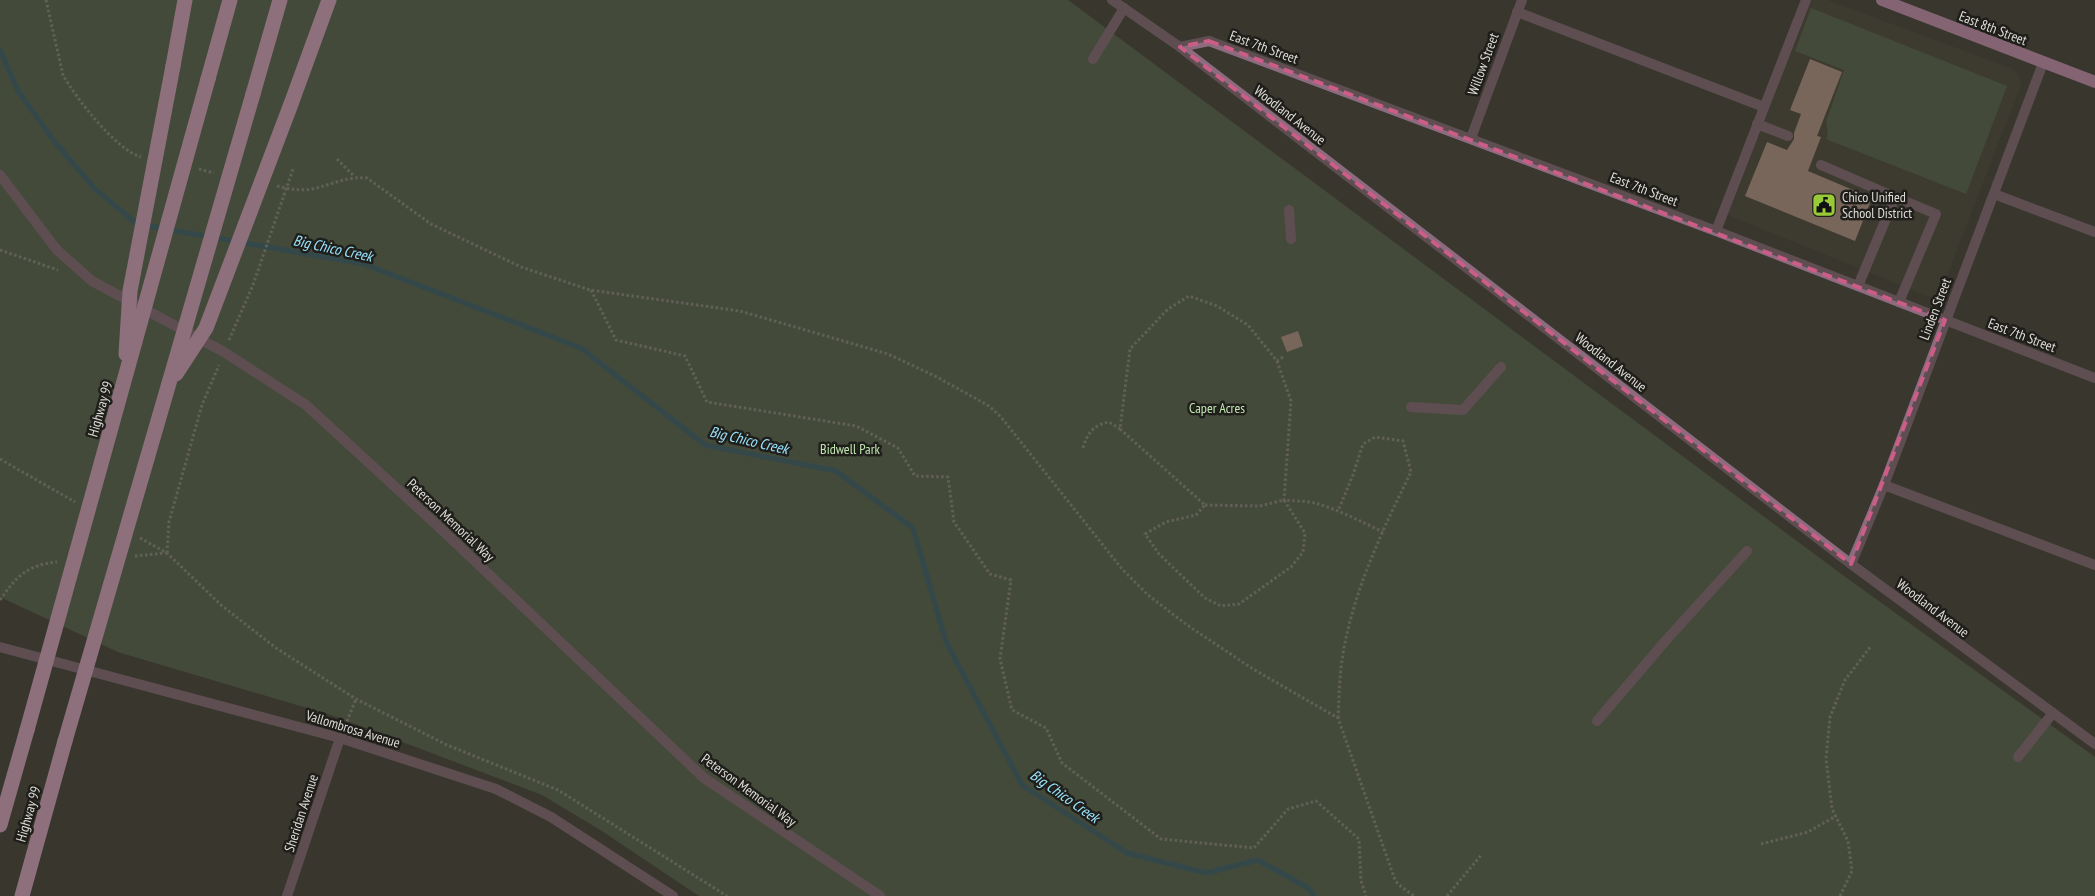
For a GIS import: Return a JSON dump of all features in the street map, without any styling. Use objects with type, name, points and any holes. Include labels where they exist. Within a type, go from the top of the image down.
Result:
[{"type":"highway","points":[[124,385],[130,291],[185,0]]},
{"type":"highway","name":"Highway 99","points":[[0,826],[230,0]]},
{"type":"highway","name":"Highway 99","points":[[22,896],[65,741],[280,0]]},
{"type":"highway","points":[[167,388],[206,328],[329,0]]},
{"type":"main road","name":"East 8th Street","points":[[1882,0],[2095,82]]},
{"type":"street","name":"Woodland Avenue","points":[[1112,0],[1180,47],[1851,564],[2095,744]]},
{"type":"street","name":"Willow Street","points":[[1471,138],[1522,0]]},
{"type":"street","points":[[1716,231],[1806,0]]},
{"type":"street","points":[[1093,58],[1124,8]]},
{"type":"street","points":[[1517,12],[1764,107]]},
{"type":"street","name":"East 7th Street","points":[[1180,47],[1209,41],[1716,231],[2095,378]]},
{"type":"street","name":"Linden Street","points":[[1851,564],[1884,485],[2043,63]]},
{"type":"street","points":[[1757,124],[1788,136]]},
{"type":"street","points":[[1821,165],[1936,214],[1899,302]]},
{"type":"street","name":"Peterson Memorial Way","points":[[0,175],[57,250],[92,281],[224,352],[306,406],[441,528],[704,778],[880,896]]},
{"type":"street","points":[[1994,194],[2095,232]]},
{"type":"street","points":[[1858,286],[1895,197]]},
{"type":"street","points":[[1289,210],[1291,239]]},
{"type":"street","points":[[1411,407],[1463,410],[1501,366]]},
{"type":"street","points":[[1884,485],[2095,565]]},
{"type":"street","points":[[1597,721],[1668,638],[1747,551]]},
{"type":"street","name":"Vallombrosa Avenue","points":[[0,647],[340,738],[496,789],[550,817],[673,896]]},
{"type":"street","points":[[2018,757],[2052,713]]},
{"type":"street","name":"Sheridan Avenue","points":[[288,896],[340,738]]},
{"type":"path","points":[[337,159],[355,177],[367,178],[377,183],[431,224],[521,267],[590,290],[740,311],[870,348],[888,354],[937,377],[989,406],[1001,417],[1122,569],[1148,595],[1187,625],[1253,669],[1338,718]]},
{"type":"path","points":[[293,170],[253,285],[202,405],[169,522],[167,553],[221,606],[276,648],[356,699],[447,745],[558,790],[727,896]]},
{"type":"path","points":[[0,250],[64,272]]},
{"type":"path","points":[[590,290],[616,340],[685,356],[707,402],[856,426],[898,448],[915,476],[948,476],[954,522],[990,574],[1011,580],[1000,659],[1012,710],[1046,728],[1062,764],[1161,839],[1254,848],[1288,809],[1316,801],[1359,839],[1361,881],[1366,896]]},
{"type":"path","points":[[1120,429],[1130,349],[1168,309],[1189,296],[1217,306],[1248,325],[1277,361],[1291,401],[1284,500],[1304,533],[1303,552],[1291,567],[1239,604],[1221,606],[1205,598],[1166,560],[1145,534],[1166,522],[1196,515],[1205,505]]},
{"type":"path","points":[[1277,361],[1283,357]]},
{"type":"path","points":[[1082,448],[1087,434],[1098,424],[1109,422],[1120,429],[1205,505],[1260,506],[1284,500],[1315,503],[1338,510],[1352,519],[1383,532]]},
{"type":"path","points":[[1338,510],[1353,475],[1363,444],[1375,437],[1403,441],[1411,472],[1383,532],[1354,608],[1341,668],[1338,718],[1395,880],[1414,896]]},
{"type":"path","points":[[1840,896],[1852,871],[1848,842],[1832,809],[1826,760],[1830,717],[1845,680],[1872,646]]},
{"type":"path","points":[[340,738],[356,699]]},
{"type":"path","points":[[1761,844],[1808,832],[1836,816]]},
{"type":"path","points":[[1447,896],[1482,854]]},
{"type":"highlighted area","points":[[1209,41],[1945,320],[1851,564],[1180,47]]},
{"type":"shaded area","points":[[1812,0],[1827,0],[2013,69],[2020,76],[2021,85],[1940,293],[1934,296],[1927,296],[1728,215]]},
{"type":"green space","name":"Bidwell Park","points":[[0,0],[1068,0],[1840,573],[2095,757],[2095,896],[699,896],[602,831],[542,795],[334,716],[118,652],[0,597]]},
{"type":"green space","points":[[1811,8],[2007,86],[1966,194],[1826,139],[1828,134],[1826,122],[1844,70],[1795,51]]},
{"type":"building","points":[[1810,59],[1842,72],[1817,136],[1821,137],[1808,171],[1872,198],[1855,241],[1745,196],[1767,142],[1787,150],[1794,139],[1794,133],[1801,114],[1790,110]]},
{"type":"building","points":[[1298,331],[1303,346],[1287,352],[1281,337]]},
{"type":"waterway","name":"Big Chico Creek","points":[[0,50],[18,91],[54,141],[94,188],[137,224],[364,264],[581,348],[705,445],[836,471],[913,528],[946,642],[1022,785],[1127,853],[1206,873],[1258,860],[1308,888],[1314,896]]},
{"type":"place","name":"Chico Unified School District","points":[[1824,205]]},
{"type":"park label","name":"Caper Acres","points":[[1217,408]]}]
